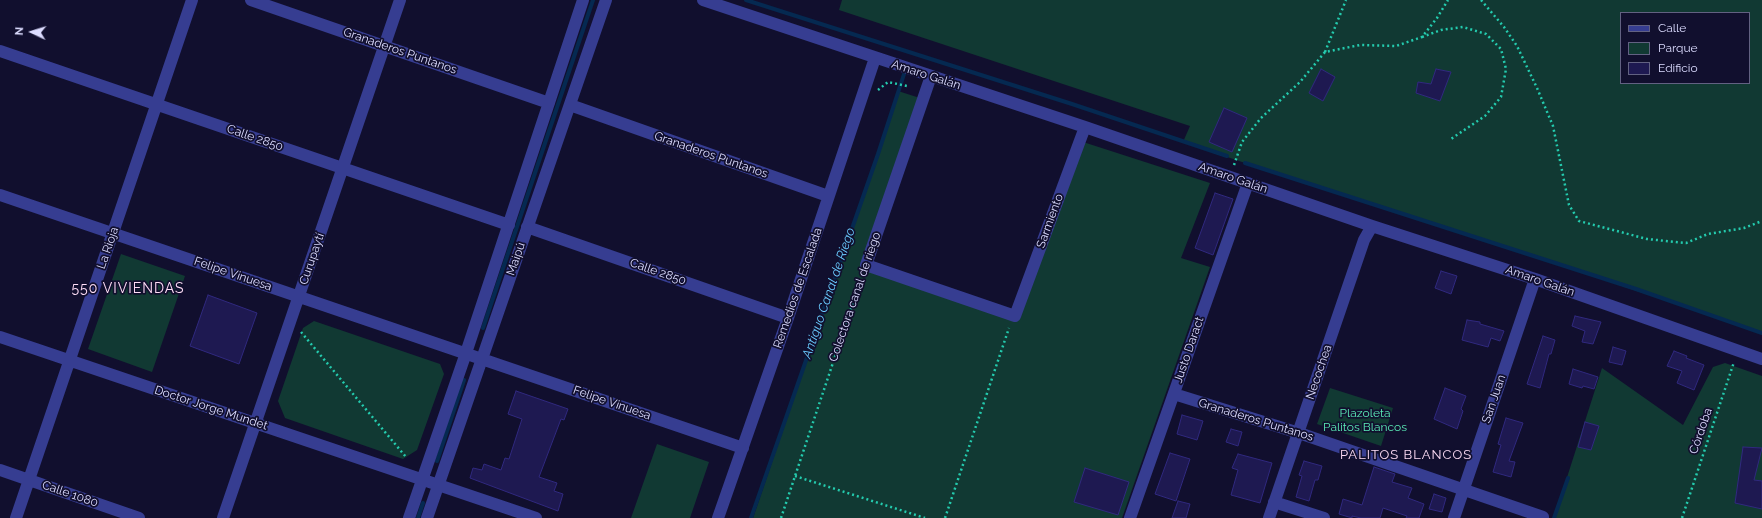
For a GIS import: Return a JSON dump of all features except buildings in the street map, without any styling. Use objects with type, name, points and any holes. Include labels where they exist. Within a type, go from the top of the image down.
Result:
[{"type":"street","name":"La Rioja","points":[[16,518],[192,0]]},
{"type":"street","name":"Granaderos Puntanos","points":[[251,0],[550,103]]},
{"type":"street","name":"Curupaytí","points":[[223,518],[400,0]]},
{"type":"street","name":"Maipú","points":[[408,518],[466,353],[583,0]]},
{"type":"street","name":"Maipú","points":[[427,518],[606,0]]},
{"type":"street","name":"Amaro Galán","points":[[703,0],[875,58],[1085,126],[1229,177],[1372,226],[1535,279],[1762,358]]},
{"type":"street","name":"Calle 2850","points":[[0,52],[509,225]]},
{"type":"street","name":"Remedios de Escalada","points":[[718,518],[788,318],[875,58]]},
{"type":"street","name":"Colectora canal de riego","points":[[866,264],[931,76]]},
{"type":"street","name":"Granaderos Puntanos","points":[[570,105],[828,196]]},
{"type":"street","name":"Sarmiento","points":[[866,264],[1015,316],[1085,126]]},
{"type":"street","name":"Justo Daract","points":[[1130,518],[1248,183]]},
{"type":"street","name":"Felipe Vinuesa","points":[[0,196],[743,448]]},
{"type":"street","name":"Necochea","points":[[1268,518],[1364,240],[1372,226]]},
{"type":"street","name":"Calle 2850","points":[[527,227],[788,318]]},
{"type":"street","name":"San Juan","points":[[1454,518],[1535,279]]},
{"type":"street","name":"Doctor Jorge Mundet","points":[[0,337],[439,485]]},
{"type":"street","name":"Granaderos Puntanos","points":[[1174,394],[1298,433],[1543,516]]},
{"type":"street","name":"Calle 1080","points":[[0,470],[139,518]]},
{"type":"street","points":[[439,485],[536,518]]},
{"type":"street","points":[[1274,502],[1324,518]]},
{"type":"path","points":[[1229,177],[1242,142],[1261,118],[1300,82],[1325,52],[1346,0]]},
{"type":"path","points":[[1422,37],[1437,18],[1448,0]]},
{"type":"path","points":[[1481,0],[1504,27],[1517,46],[1537,88],[1553,126],[1569,205],[1579,221],[1647,239],[1686,243],[1708,234],[1744,228],[1762,221]]},
{"type":"path","points":[[1325,52],[1360,45],[1396,46],[1441,30],[1463,27],[1486,34],[1501,49],[1506,69],[1501,97],[1485,116],[1451,139]]},
{"type":"path","points":[[895,83],[907,86]]},
{"type":"path","name":"Colectora canal de riego","points":[[781,518],[866,264]]},
{"type":"path","points":[[945,518],[1009,328]]},
{"type":"path","points":[[301,332],[406,457]]},
{"type":"path","name":"Córdoba","points":[[1682,518],[1738,350]]},
{"type":"path","points":[[795,476],[925,518]]},
{"type":"green space","points":[[842,0],[1762,0],[1762,333],[1418,218],[1183,142],[1190,126],[839,10]]},
{"type":"green space","points":[[898,91],[923,99],[866,264],[1015,316],[1080,141],[1210,183],[1181,258],[1210,267],[1122,518],[753,518]]},
{"type":"green space","points":[[121,254],[185,276],[152,372],[88,349]]},
{"type":"green space","points":[[314,321],[440,364],[444,374],[417,450],[403,459],[285,418],[278,401],[303,328]]},
{"type":"green space","points":[[1725,363],[1762,376],[1762,518],[1554,518],[1602,368],[1683,425],[1713,367]]},
{"type":"green space","name":"Plazoleta Palitos Blancos","points":[[1330,388],[1393,408],[1381,446],[1317,424]]},
{"type":"green space","points":[[657,444],[709,462],[690,518],[631,518]]},
{"type":"waterway","points":[[483,328],[593,0]]},
{"type":"waterway","points":[[746,0],[1072,104],[1227,156]]},
{"type":"waterway","name":"Antiguo Canal de Riego","points":[[751,518],[878,154],[906,68]]},
{"type":"waterway","points":[[1245,163],[1636,289],[1762,333]]},
{"type":"waterway","points":[[437,461],[464,380]]},
{"type":"waterway","points":[[1554,518],[1568,478]]},
{"type":"waterway","points":[[418,518],[423,503]]},
{"type":"district","name":"550 VIVIENDAS","points":[[128,289]]},
{"type":"district","name":"PALITOS BLANCOS","points":[[1406,455]]}]
